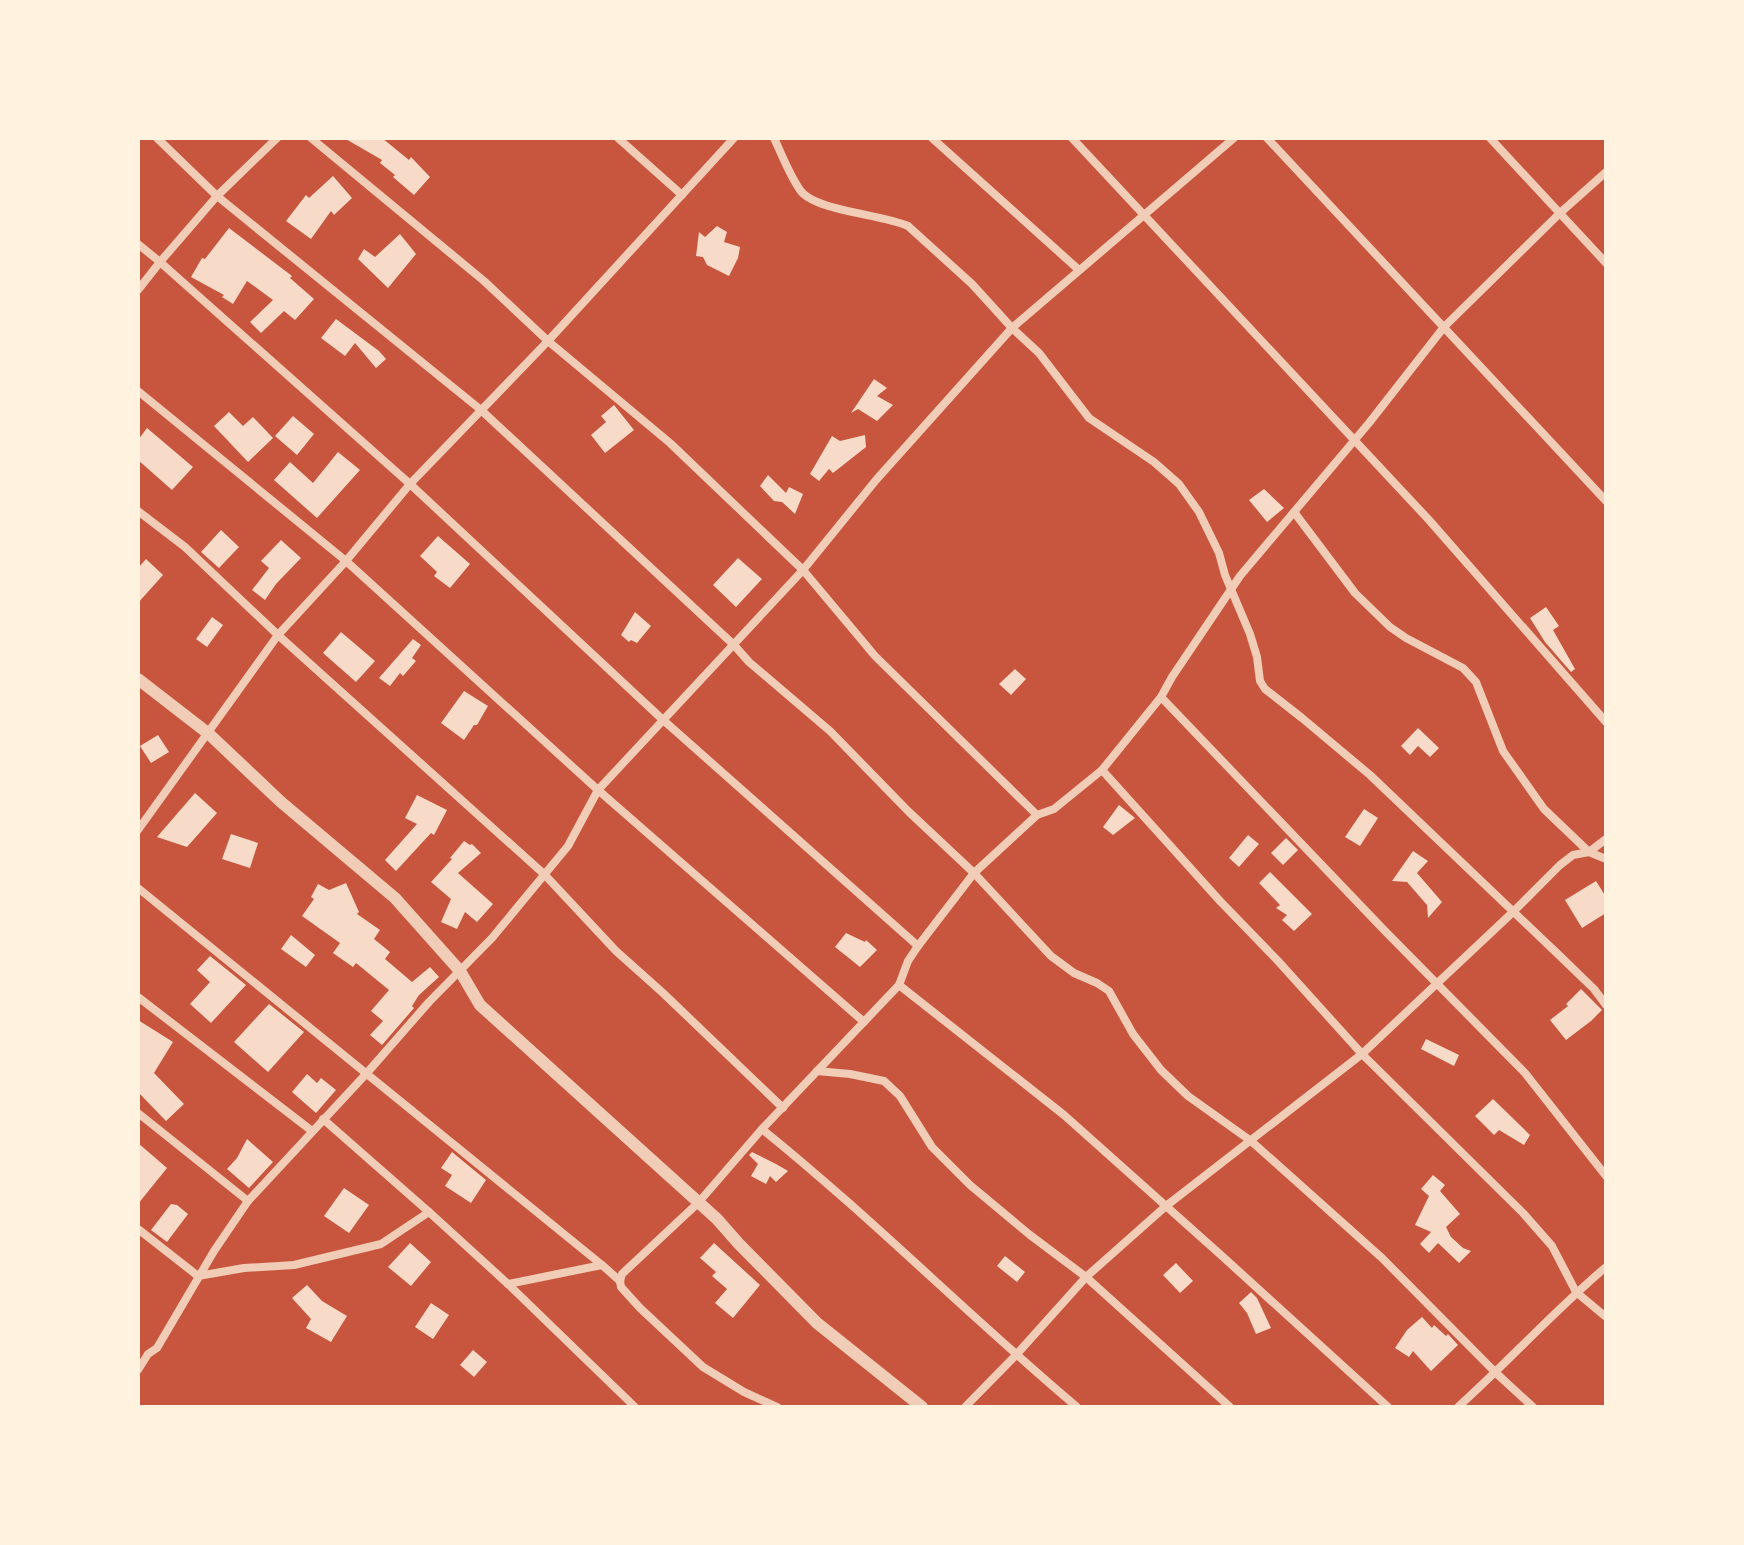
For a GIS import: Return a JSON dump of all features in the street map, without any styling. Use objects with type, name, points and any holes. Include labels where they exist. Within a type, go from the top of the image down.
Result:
[{"type":"street","points":[[157,138],[217,196],[481,410],[749,662],[830,731],[974,873],[1051,956],[1074,973],[1109,991],[1133,1034],[1161,1070],[1188,1096],[1251,1141],[1382,1258],[1533,1407]]},
{"type":"street","points":[[138,290],[217,196],[277,138]]},
{"type":"street","points":[[311,138],[484,281],[548,341],[670,443],[803,570],[875,656],[1037,815]]},
{"type":"street","points":[[618,138],[682,195]]},
{"type":"street","points":[[138,830],[278,635],[346,561],[410,484],[548,341],[734,138]]},
{"type":"street","points":[[774,138],[801,192],[809,199],[896,220],[908,226],[972,284],[1039,353],[1089,418],[1154,462],[1179,484],[1206,525],[1219,553],[1250,634],[1260,681],[1265,689],[1370,775],[1594,989],[1606,1005]]},
{"type":"street","points":[[932,138],[1079,270]]},
{"type":"street","points":[[1072,138],[1429,520],[1606,722]]},
{"type":"street","points":[[138,1370],[148,1354],[157,1348],[198,1276],[248,1201],[429,1002],[492,938],[568,846],[598,790],[803,570],[876,480],[1012,328],[1234,138]]},
{"type":"street","points":[[1267,138],[1606,501]]},
{"type":"street","points":[[1490,138],[1606,263]]},
{"type":"street","points":[[777,1407],[744,1392],[703,1367],[621,1287],[622,1274],[698,1203],[762,1129],[899,985],[908,961],[918,946],[974,873],[1037,815],[1054,809],[1102,770],[1161,697],[1231,587],[1355,440],[1444,327],[1606,172]]},
{"type":"street","points":[[138,244],[410,484],[662,719],[918,946]]},
{"type":"street","points":[[138,391],[346,561],[598,790],[864,1022]]},
{"type":"street","points":[[138,511],[185,547],[278,635],[545,875],[616,951],[783,1108]]},
{"type":"street","points":[[1294,512],[1355,593],[1390,627],[1446,657],[1463,668],[1476,682],[1503,751],[1544,809],[1589,852],[1606,859]]},
{"type":"street","points":[[138,679],[209,734],[281,802],[395,898],[460,971],[480,1005],[717,1219],[817,1323],[922,1407]]},
{"type":"street","points":[[1161,697],[1525,1073],[1606,1176]]},
{"type":"street","points":[[1102,770],[1362,1054],[1523,1213],[1552,1246],[1576,1292],[1606,1317]]},
{"type":"street","points":[[965,1407],[1086,1277],[1166,1206],[1362,1054],[1560,865],[1573,855],[1589,852],[1606,839]]},
{"type":"street","points":[[138,888],[620,1281]]},
{"type":"street","points":[[899,985],[1064,1115],[1388,1407]]},
{"type":"street","points":[[138,997],[312,1131]]},
{"type":"street","points":[[817,1071],[884,1081],[900,1096],[932,1147],[970,1185],[1086,1277],[1230,1407]]},
{"type":"street","points":[[138,1113],[248,1201]]},
{"type":"street","points":[[323,1119],[508,1284],[635,1407]]},
{"type":"street","points":[[762,1129],[1077,1407]]},
{"type":"street","points":[[138,1229],[198,1276],[244,1268],[294,1265],[381,1244],[429,1212]]},
{"type":"street","points":[[508,1284],[602,1265]]},
{"type":"street","points":[[1458,1407],[1576,1292],[1606,1267]]},
{"type":"building","points":[[344,138],[382,138],[409,160],[411,157],[430,177],[414,195],[380,163],[382,160]]},
{"type":"building","points":[[333,176],[352,198],[334,215],[331,211],[311,239],[286,221],[306,195],[309,198]]},
{"type":"building","points":[[717,226],[727,232],[724,242],[740,247],[729,276],[707,265],[703,257],[696,256],[699,232],[705,237]]},
{"type":"building","points":[[229,228],[292,276],[290,278],[314,299],[295,320],[284,311],[261,333],[250,322],[273,300],[247,281],[233,304],[222,297],[224,295],[191,277],[202,258],[205,259]]},
{"type":"building","points":[[400,234],[416,254],[388,288],[358,259],[364,249],[375,257]]},
{"type":"building","points":[[336,319],[386,359],[376,368],[355,343],[345,356],[321,338]]},
{"type":"building","points":[[874,379],[887,388],[877,396],[893,405],[877,421],[858,409],[851,413]]},
{"type":"building","points":[[614,405],[634,430],[605,453],[591,435],[606,422],[601,416]]},
{"type":"building","points":[[229,412],[243,426],[253,417],[273,438],[248,462],[214,426]]},
{"type":"building","points":[[293,416],[314,434],[297,455],[275,436]]},
{"type":"building","points":[[147,428],[193,467],[172,490],[138,460],[138,440]]},
{"type":"building","points":[[865,435],[866,447],[833,473],[829,469],[819,481],[810,474],[832,436],[840,441]]},
{"type":"building","points":[[338,452],[360,470],[317,518],[274,480],[290,462],[313,483]]},
{"type":"building","points":[[768,475],[786,493],[789,487],[803,494],[795,514],[782,502],[774,501],[760,486]]},
{"type":"building","points":[[1264,489],[1284,508],[1267,522],[1249,500]]},
{"type":"building","points":[[221,530],[239,547],[219,568],[201,552]]},
{"type":"building","points":[[438,536],[470,564],[450,588],[434,576],[437,572],[420,556]]},
{"type":"building","points":[[281,540],[301,558],[265,600],[252,590],[269,568],[261,561]]},
{"type":"building","points":[[738,558],[762,579],[736,607],[713,585]]},
{"type":"building","points":[[146,559],[163,575],[138,603],[138,568]]},
{"type":"building","points":[[1546,607],[1559,626],[1553,630],[1575,669],[1571,672],[1545,642],[1530,618]]},
{"type":"building","points":[[635,612],[651,626],[637,643],[629,642],[621,635]]},
{"type":"building","points":[[212,617],[223,625],[207,647],[196,639]]},
{"type":"building","points":[[341,632],[375,661],[356,682],[323,653]]},
{"type":"building","points":[[413,639],[421,645],[412,658],[416,661],[403,676],[400,673],[390,686],[379,678]]},
{"type":"building","points":[[1015,669],[1026,679],[1011,695],[999,684]]},
{"type":"building","points":[[464,691],[488,706],[464,740],[441,723]]},
{"type":"building","points":[[1418,728],[1439,748],[1430,757],[1418,746],[1410,755],[1401,746]]},
{"type":"building","points":[[158,735],[169,752],[151,763],[140,746]]},
{"type":"building","points":[[195,793],[217,813],[187,847],[157,837]]},
{"type":"building","points":[[417,795],[447,810],[434,835],[431,833],[396,871],[385,860],[417,824],[405,818]]},
{"type":"building","points":[[1119,805],[1135,818],[1113,835],[1103,827]]},
{"type":"building","points":[[1364,809],[1378,818],[1360,846],[1345,837]]},
{"type":"building","points":[[231,834],[258,843],[250,868],[222,859]]},
{"type":"building","points":[[1248,835],[1259,844],[1239,867],[1229,858]]},
{"type":"building","points":[[1286,838],[1298,850],[1283,865],[1271,853]]},
{"type":"building","points":[[464,841],[481,853],[458,873],[493,904],[477,922],[465,912],[457,929],[441,922],[451,899],[431,882]]},
{"type":"building","points":[[1413,851],[1428,861],[1417,873],[1442,902],[1428,918],[1427,905],[1407,882],[1392,881]]},
{"type":"building","points":[[1270,872],[1312,914],[1294,931],[1282,920],[1287,915],[1276,908],[1280,905],[1259,883]]},
{"type":"building","points":[[1596,881],[1606,897],[1606,913],[1582,928],[1565,900]]},
{"type":"building","points":[[346,883],[359,912],[357,914],[380,930],[374,939],[390,952],[385,959],[412,982],[430,967],[439,977],[419,995],[412,1006],[414,1008],[382,1045],[370,1035],[383,1021],[371,1011],[389,990],[356,963],[353,967],[333,953],[340,943],[302,916],[314,899],[311,897],[318,884],[329,890]]},
{"type":"building","points":[[846,933],[866,940],[877,950],[860,967],[835,947]]},
{"type":"building","points":[[291,935],[315,955],[306,967],[281,949]]},
{"type":"building","points":[[210,956],[246,985],[211,1023],[190,1004],[210,982],[197,970]]},
{"type":"building","points":[[1581,989],[1602,1010],[1566,1040],[1550,1020],[1568,1006],[1566,1004]]},
{"type":"building","points":[[269,1004],[304,1032],[268,1072],[234,1042]]},
{"type":"building","points":[[138,1020],[173,1042],[154,1073],[184,1104],[166,1121],[138,1092]]},
{"type":"building","points":[[1426,1039],[1459,1055],[1454,1066],[1421,1049]]},
{"type":"building","points":[[307,1074],[317,1083],[321,1078],[336,1090],[316,1113],[292,1092]]},
{"type":"building","points":[[1493,1099],[1530,1135],[1524,1145],[1499,1130],[1494,1135],[1475,1116]]},
{"type":"building","points":[[247,1139],[273,1162],[249,1188],[227,1169]]},
{"type":"building","points":[[138,1143],[167,1168],[138,1204]]},
{"type":"building","points":[[452,1152],[486,1180],[471,1203],[445,1186],[452,1175],[441,1168]]},
{"type":"building","points":[[752,1152],[788,1171],[776,1182],[770,1176],[766,1184],[751,1176],[758,1164],[749,1155]]},
{"type":"building","points":[[1433,1175],[1445,1185],[1440,1191],[1460,1214],[1446,1227],[1451,1237],[1471,1251],[1459,1263],[1438,1243],[1429,1253],[1420,1244],[1431,1232],[1415,1225],[1429,1196],[1421,1189]]},
{"type":"building","points":[[344,1188],[369,1205],[349,1233],[324,1216]]},
{"type":"building","points":[[171,1204],[188,1214],[167,1242],[151,1230]]},
{"type":"building","points":[[410,1243],[431,1262],[411,1286],[388,1267]]},
{"type":"building","points":[[714,1243],[760,1285],[733,1318],[715,1303],[727,1289],[712,1276],[716,1272],[700,1258]]},
{"type":"building","points":[[1005,1256],[1025,1272],[1017,1282],[997,1266]]},
{"type":"building","points":[[1176,1263],[1193,1281],[1180,1293],[1163,1275]]},
{"type":"building","points":[[307,1285],[322,1301],[347,1316],[331,1342],[306,1328],[311,1319],[292,1298]]},
{"type":"building","points":[[1251,1292],[1271,1328],[1256,1334],[1239,1303]]},
{"type":"building","points":[[431,1303],[449,1315],[433,1339],[415,1327]]},
{"type":"building","points":[[1422,1317],[1432,1328],[1434,1325],[1446,1336],[1448,1334],[1458,1345],[1431,1371],[1413,1351],[1409,1357],[1395,1348],[1407,1330]]},
{"type":"building","points":[[473,1350],[487,1362],[474,1377],[460,1365]]}]
